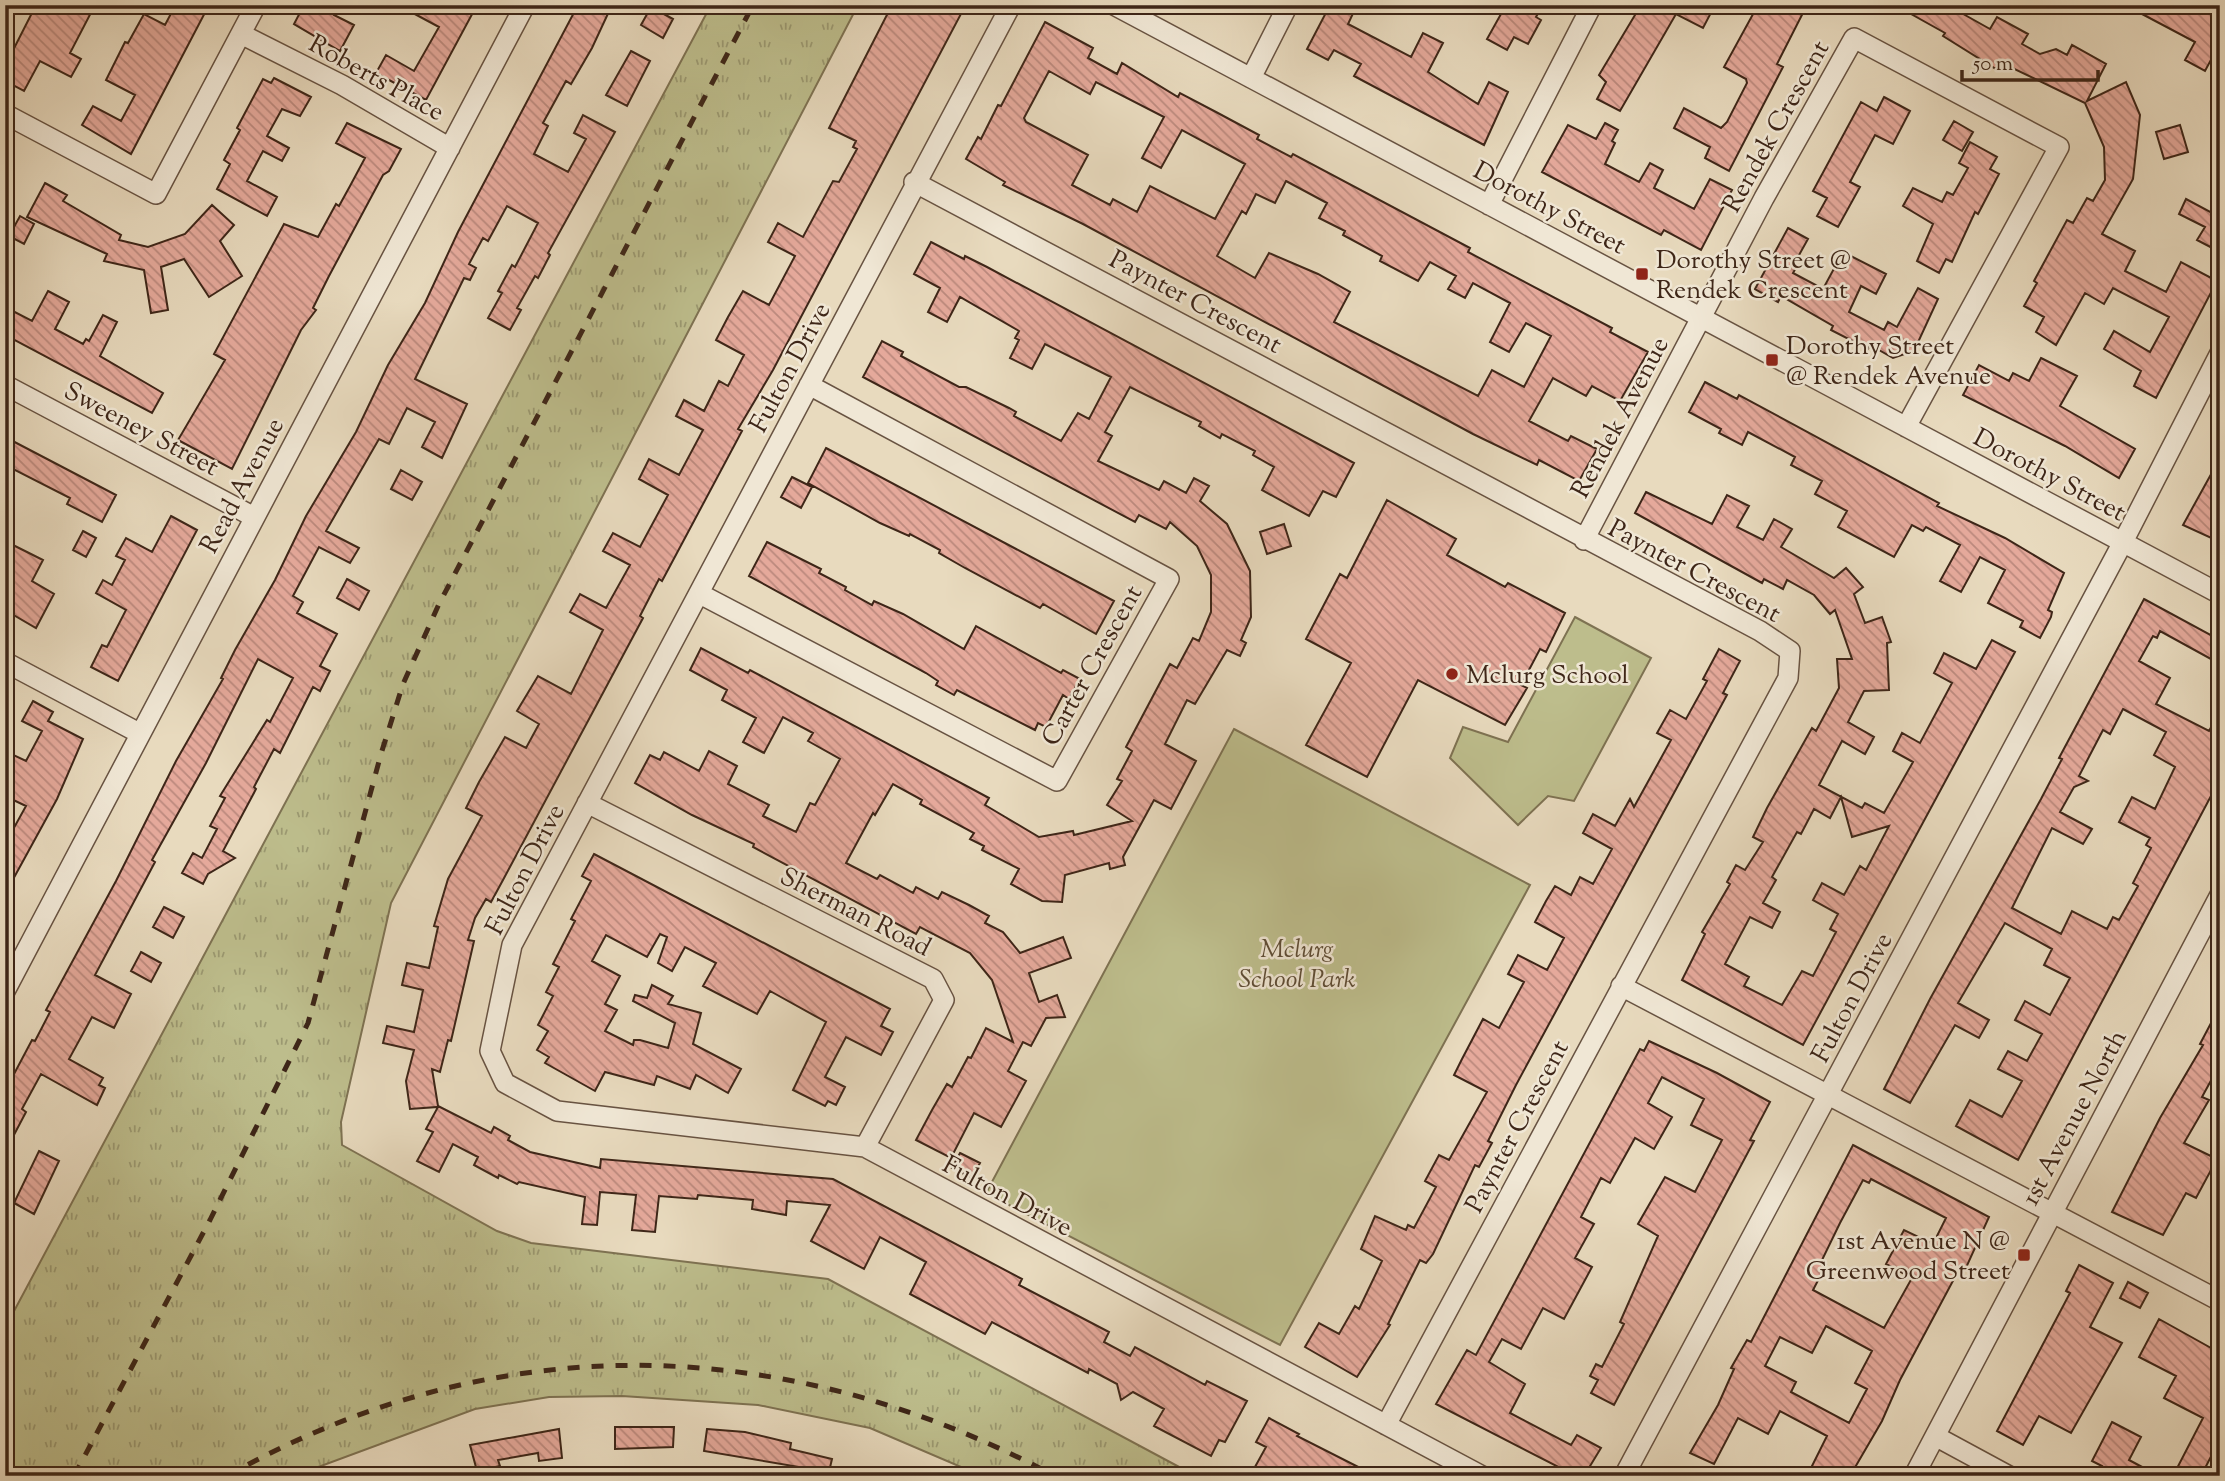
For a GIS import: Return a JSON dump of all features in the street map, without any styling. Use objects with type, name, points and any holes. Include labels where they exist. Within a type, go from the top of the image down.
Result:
[{"type":"street","points":[[5,114],[156,194],[256,5]]},
{"type":"street","name":"Read Avenue","points":[[5,991],[525,5]]},
{"type":"street","name":"Fulton Drive","points":[[1011,5],[914,182],[700,594],[512,945],[490,1051],[505,1083],[557,1111],[865,1147],[1482,1476]]},
{"type":"street","name":"Dorothy Street","points":[[1114,5],[2220,594]]},
{"type":"street","points":[[1251,78],[1288,5]]},
{"type":"street","points":[[1489,205],[1592,5]]},
{"type":"street","name":"Roberts Place","points":[[241,34],[342,85],[450,148]]},
{"type":"street","name":"Rendek Crescent","points":[[1701,317],[1854,38],[2059,147],[1906,427]]},
{"type":"street","name":"Paynter Crescent","points":[[914,182],[1383,430],[1584,540],[1760,631],[1790,651],[1788,678],[1386,1425]]},
{"type":"street","name":"Rendek Avenue","points":[[1584,540],[1701,317]]},
{"type":"street","name":"Fulton Drive","points":[[1625,1476],[2123,542],[2220,353]]},
{"type":"street","name":"Sweeney Street","points":[[5,385],[254,517]]},
{"type":"street","name":"Carter Crescent","points":[[700,594],[1057,781],[1169,579],[809,385]]},
{"type":"street","points":[[5,662],[139,733]]},
{"type":"street","name":"Sherman Road","points":[[587,803],[933,979],[944,1000],[865,1147]]},
{"type":"street","name":"1st Avenue North","points":[[1914,1476],[2220,895]]},
{"type":"street","points":[[1621,986],[2220,1301]]},
{"type":"street","points":[[1935,1436],[2009,1476]]},
{"type":"green space","points":[[711,5],[858,5],[391,903],[341,1122],[342,1145],[497,1231],[531,1243],[828,1279],[1196,1476],[982,1476],[870,1428],[758,1405],[622,1396],[549,1397],[475,1409],[294,1476],[5,1476],[5,1328]]},
{"type":"green space","points":[[1575,617],[1651,658],[1574,801],[1548,796],[1518,825],[1450,758],[1463,727],[1508,742]]},
{"type":"green space","name":"Mclurg School Park","points":[[1234,729],[1530,885],[1280,1345],[986,1193]]},
{"type":"building","points":[[36,5],[95,5],[70,53],[81,59],[71,77],[40,61],[24,91],[5,81],[5,66]]},
{"type":"building","points":[[185,5],[209,5],[131,154],[82,125],[93,106],[121,121],[135,95],[106,80],[125,42],[128,43],[144,14],[165,25],[175,6],[182,10]]},
{"type":"building","points":[[304,5],[339,5],[334,15],[354,25],[340,51],[294,24]]},
{"type":"building","points":[[398,5],[477,5],[426,100],[376,73],[386,55],[414,71],[439,27]]},
{"type":"building","points":[[578,5],[612,5],[571,84],[566,81],[543,123],[548,126],[534,154],[568,172],[586,139],[574,133],[583,115],[615,132],[548,253],[550,255],[538,278],[535,276],[517,308],[521,310],[510,330],[488,318],[502,293],[498,291],[512,265],[515,267],[538,223],[507,206],[488,241],[483,238],[469,264],[476,268],[470,280],[464,278],[415,379],[467,404],[442,458],[422,447],[435,422],[407,408],[389,444],[379,439],[326,531],[359,548],[350,563],[319,547],[293,596],[303,602],[297,613],[337,634],[320,666],[330,671],[320,691],[313,687],[280,753],[274,749],[254,787],[256,789],[223,851],[235,858],[208,874],[203,884],[182,873],[193,853],[202,858],[217,829],[210,826],[225,798],[220,796],[267,720],[270,722],[293,678],[258,659],[95,975],[131,994],[114,1028],[92,1017],[69,1059],[103,1078],[99,1085],[105,1088],[97,1105],[41,1074],[22,1109],[26,1112],[5,1152],[5,1091],[32,1040],[35,1041],[50,1012],[46,1010],[116,881],[176,761],[223,679],[221,678],[235,650],[275,580],[306,516],[356,432],[388,365],[425,303],[458,232]]},
{"type":"building","points":[[892,5],[949,5],[962,12],[773,370],[738,429],[742,431],[662,581],[659,579],[640,616],[643,618],[503,880],[491,902],[486,899],[475,918],[468,940],[474,941],[451,1041],[448,1040],[440,1072],[432,1069],[438,1106],[491,1133],[494,1127],[510,1136],[508,1140],[530,1152],[600,1168],[601,1159],[833,1179],[1022,1279],[1019,1285],[1109,1332],[1104,1342],[1130,1356],[1135,1347],[1205,1385],[1207,1381],[1247,1401],[1225,1442],[1219,1440],[1211,1456],[1154,1426],[1164,1409],[1133,1392],[1121,1400],[1117,1384],[1089,1369],[1088,1373],[992,1322],[985,1334],[910,1294],[926,1262],[880,1237],[864,1269],[811,1241],[830,1205],[787,1201],[786,1215],[752,1209],[753,1200],[698,1195],[697,1199],[659,1196],[655,1232],[632,1230],[636,1195],[600,1192],[597,1225],[582,1224],[585,1197],[519,1182],[517,1184],[499,1175],[498,1178],[474,1165],[478,1157],[453,1144],[439,1172],[417,1161],[433,1132],[426,1129],[438,1107],[410,1109],[406,1081],[414,1050],[383,1043],[387,1026],[414,1032],[423,990],[402,985],[407,963],[429,968],[438,927],[434,926],[448,879],[482,816],[466,808],[479,782],[505,737],[526,748],[539,724],[517,711],[538,676],[571,694],[603,630],[570,612],[580,594],[606,608],[630,565],[603,551],[613,533],[640,547],[668,495],[639,479],[649,459],[679,475],[703,430],[676,416],[684,400],[704,411],[719,381],[728,386],[744,355],[716,340],[743,291],[769,305],[795,256],[768,242],[778,223],[803,237],[833,181],[839,182],[857,149],[853,147],[856,141],[829,128]]},
{"type":"building","points":[[1330,5],[1357,5],[1348,24],[1411,57],[1423,33],[1443,43],[1428,72],[1478,104],[1489,82],[1508,92],[1484,145],[1354,76],[1361,64],[1334,50],[1328,60],[1307,49]]},
{"type":"building","points":[[1506,5],[1543,5],[1536,17],[1541,20],[1528,44],[1514,37],[1507,50],[1487,39]]},
{"type":"building","points":[[1641,5],[1715,5],[1703,28],[1676,14],[1620,111],[1597,99],[1606,82],[1599,75]]},
{"type":"building","points":[[1758,5],[1807,5],[1777,64],[1783,67],[1729,171],[1705,158],[1710,147],[1674,128],[1684,108],[1721,128],[1727,122],[1747,83],[1746,79],[1724,67]]},
{"type":"building","points":[[1895,5],[1947,5],[1990,29],[1997,17],[2028,34],[2022,44],[2040,54],[2056,49],[2067,55],[2072,45],[2106,64],[2087,101],[2126,82],[2140,115],[2133,179],[2102,234],[2135,251],[2125,271],[2166,292],[2181,262],[2217,281],[2156,398],[2134,386],[2141,371],[2104,349],[2114,331],[2150,352],[2169,317],[2113,288],[2104,304],[2085,293],[2056,345],[2036,332],[2044,317],[2024,306],[2037,283],[2034,281],[2067,220],[2073,223],[2087,198],[2093,201],[2105,180],[2104,147],[2085,103],[2000,62],[1996,69],[1943,36],[1945,33]]},
{"type":"building","points":[[2125,5],[2220,5],[2220,43],[2205,71],[2185,60],[2195,42]]},
{"type":"building","points":[[651,7],[673,19],[663,38],[641,25]]},
{"type":"building","points":[[1045,22],[1093,48],[1088,58],[1117,74],[1122,63],[1178,97],[1180,93],[1259,135],[1257,139],[1291,157],[1293,154],[1470,248],[1468,252],[1612,328],[1610,332],[1648,352],[1620,401],[1592,386],[1586,396],[1553,378],[1529,421],[1568,441],[1571,436],[1597,449],[1579,481],[1539,460],[1537,465],[1473,434],[1083,224],[1003,185],[1005,182],[966,159],[978,137],[981,139],[998,105],[1001,106]],"holes":[[[1049,71],[1090,94],[1096,82],[1164,117],[1142,158],[1161,168],[1182,130],[1245,164],[1215,219],[1150,186],[1137,212],[1113,199],[1110,205],[1072,185],[1088,155],[1026,122],[1024,118]],[[1286,181],[1327,203],[1319,218],[1345,231],[1343,235],[1382,256],[1380,261],[1418,281],[1430,262],[1456,276],[1448,289],[1465,298],[1473,283],[1510,303],[1490,342],[1509,352],[1526,323],[1551,336],[1524,387],[1492,370],[1478,396],[1334,322],[1350,292],[1318,274],[1269,253],[1255,278],[1217,256],[1242,211],[1246,214],[1256,194],[1275,203]]]},
{"type":"building","points":[[631,51],[650,61],[627,106],[606,95]]},
{"type":"building","points":[[274,78],[311,97],[300,116],[282,109],[267,136],[289,148],[282,161],[263,151],[247,181],[277,197],[267,216],[217,189],[230,164],[224,160],[240,130],[237,128],[263,79],[271,83]]},
{"type":"building","points":[[1884,97],[1910,111],[1893,144],[1875,135],[1850,182],[1860,187],[1838,227],[1817,216],[1827,198],[1813,191],[1861,102],[1877,111]]},
{"type":"building","points":[[1954,121],[1973,132],[1962,151],[1943,140]]},
{"type":"building","points":[[347,123],[401,149],[389,171],[383,175],[329,276],[313,308],[316,310],[301,330],[232,469],[178,440],[225,360],[214,354],[284,224],[318,237],[336,204],[339,206],[365,158],[336,143]]},
{"type":"building","points":[[1605,123],[1618,130],[1605,164],[1639,182],[1650,163],[1663,170],[1654,188],[1694,209],[1710,179],[1732,190],[1701,250],[1664,230],[1661,235],[1542,172],[1568,125],[1596,139]]},
{"type":"building","points":[[2180,125],[2188,152],[2164,159],[2156,132]]},
{"type":"building","points":[[1970,142],[1997,157],[1990,169],[1999,174],[1978,214],[1975,212],[1952,262],[1946,259],[1939,273],[1917,261],[1933,224],[1903,206],[1913,188],[1942,202],[1947,192],[1953,195],[1968,168],[1959,163]]},
{"type":"building","points":[[45,183],[67,195],[63,201],[121,235],[119,240],[148,247],[185,234],[212,205],[234,225],[220,241],[242,276],[209,297],[184,259],[161,267],[168,310],[151,313],[144,270],[104,261],[107,254],[27,217]]},
{"type":"building","points":[[2186,199],[2212,213],[2220,199],[2220,252],[2197,240],[2205,227],[2179,214]]},
{"type":"building","points":[[20,216],[34,224],[24,244],[9,236]]},
{"type":"building","points":[[1788,228],[1808,239],[1794,264],[1797,266],[1793,273],[1823,289],[1843,252],[1886,274],[1876,294],[1861,286],[1849,312],[1884,330],[1888,322],[1897,327],[1918,288],[1938,299],[1914,351],[1893,358],[1870,345],[1868,349],[1831,330],[1833,326],[1781,296],[1778,302],[1755,289]]},
{"type":"building","points":[[931,242],[987,267],[1354,463],[1336,497],[1323,491],[1309,516],[1262,490],[1274,467],[1253,455],[1255,451],[1222,434],[1220,438],[1199,426],[1201,422],[1130,387],[1105,432],[1112,436],[1098,461],[1159,490],[1164,481],[1186,493],[1194,478],[1209,486],[1200,501],[1227,524],[1250,571],[1251,617],[1241,640],[1246,643],[1240,656],[1227,650],[1195,704],[1187,700],[1165,744],[1196,761],[1171,809],[1154,800],[1123,857],[1125,865],[1110,869],[1109,863],[1065,875],[1062,902],[1042,901],[1011,884],[1019,869],[982,850],[984,846],[970,839],[974,833],[920,804],[922,800],[893,784],[875,815],[873,813],[846,863],[877,879],[880,875],[913,893],[916,887],[938,899],[942,892],[969,905],[989,916],[985,923],[1003,932],[1020,953],[1063,937],[1071,958],[1029,973],[1039,1002],[1057,995],[1065,1017],[1046,1018],[1031,1046],[1023,1042],[1008,1071],[1026,1081],[1001,1127],[974,1113],[951,1158],[916,1140],[932,1110],[947,1084],[952,1087],[986,1028],[1013,1042],[992,980],[970,953],[920,927],[916,934],[753,847],[754,844],[692,815],[635,783],[650,755],[660,760],[664,752],[699,771],[709,751],[737,766],[728,784],[769,805],[763,816],[796,832],[810,803],[815,805],[840,759],[808,741],[813,733],[783,717],[764,753],[743,742],[756,718],[722,700],[727,690],[690,670],[701,648],[748,673],[750,670],[989,798],[985,805],[1039,837],[1073,831],[1074,835],[1132,821],[1107,805],[1122,781],[1117,779],[1132,751],[1126,747],[1170,664],[1177,668],[1193,638],[1199,641],[1211,612],[1211,575],[1197,546],[1170,522],[1166,529],[1139,515],[1135,522],[863,377],[882,341],[903,352],[901,356],[959,387],[966,387],[1009,408],[1016,412],[1014,416],[1061,441],[1078,413],[1089,419],[1111,377],[1045,344],[1032,369],[1010,358],[1019,340],[1015,338],[1019,331],[960,297],[947,322],[928,312],[940,288],[914,274]]},
{"type":"building","points":[[48,291],[69,302],[55,329],[83,344],[86,339],[89,341],[103,315],[117,322],[100,356],[163,393],[152,413],[5,335],[5,307],[32,321]]},
{"type":"building","points":[[2041,358],[2077,376],[2060,406],[2135,449],[2119,478],[2065,446],[1963,395],[1979,365],[2009,381],[2013,373],[2029,381]]},
{"type":"building","points":[[1705,382],[1737,399],[1739,395],[1939,503],[1937,506],[2005,538],[2064,573],[2048,610],[2052,612],[2051,617],[2040,638],[2020,627],[2023,621],[1988,603],[2005,570],[1980,557],[1961,592],[1940,581],[1960,545],[1926,527],[1923,531],[1912,525],[1894,557],[1838,527],[1847,511],[1815,494],[1822,481],[1791,465],[1795,457],[1748,432],[1742,445],[1719,433],[1721,429],[1689,412]]},
{"type":"building","points":[[5,437],[116,495],[102,522],[67,504],[70,498],[5,465]]},
{"type":"building","points":[[826,448],[1114,601],[1096,634],[1043,604],[1040,608],[939,553],[940,550],[910,534],[909,536],[880,523],[808,483]]},
{"type":"building","points":[[2220,458],[2220,542],[2183,525]]},
{"type":"building","points":[[401,470],[422,482],[412,500],[391,489]]},
{"type":"building","points":[[792,477],[812,487],[801,508],[781,497]]},
{"type":"building","points":[[1646,492],[1712,524],[1727,495],[1749,506],[1737,527],[1763,540],[1774,519],[1792,529],[1781,547],[1834,578],[1846,568],[1863,587],[1854,594],[1865,623],[1882,617],[1891,642],[1887,643],[1889,690],[1864,691],[1848,722],[1874,737],[1865,754],[1842,741],[1819,785],[1862,808],[1865,803],[1884,813],[1913,762],[1893,751],[1902,733],[1920,743],[1952,683],[1934,673],[1944,653],[1976,669],[1992,640],[2015,652],[1803,1045],[1682,980],[1705,934],[1702,932],[1730,884],[1727,882],[1736,865],[1745,870],[1763,842],[1753,837],[1767,808],[1812,728],[1816,731],[1839,688],[1837,659],[1852,659],[1835,610],[1830,614],[1814,595],[1787,580],[1783,589],[1764,579],[1762,583],[1635,513]],"holes":[[[1841,797],[1852,837],[1889,826],[1866,870],[1860,866],[1844,895],[1822,883],[1813,900],[1838,914],[1830,929],[1836,932],[1813,976],[1802,971],[1782,1005],[1744,986],[1749,977],[1725,964],[1750,917],[1772,928],[1780,912],[1763,903],[1776,880],[1772,877],[1797,832],[1801,834],[1814,809],[1830,818]]]},
{"type":"building","points":[[1387,500],[1456,539],[1447,555],[1505,587],[1508,583],[1565,613],[1546,652],[1540,649],[1521,685],[1527,688],[1505,725],[1418,680],[1367,777],[1306,745],[1351,663],[1306,639],[1340,574],[1347,578]]},
{"type":"building","points":[[171,516],[197,530],[118,681],[91,667],[102,645],[107,647],[126,610],[96,593],[103,580],[112,585],[125,560],[116,556],[126,538],[152,552]]},
{"type":"building","points":[[1284,524],[1291,546],[1267,554],[1260,532]]},
{"type":"building","points":[[83,531],[96,538],[86,557],[73,550]]},
{"type":"building","points":[[5,541],[43,560],[32,581],[54,594],[36,628],[5,610]]},
{"type":"building","points":[[767,542],[821,569],[819,573],[872,605],[874,601],[903,614],[964,649],[976,626],[1061,673],[1063,670],[1080,679],[1069,699],[1063,695],[1046,727],[1038,723],[1035,730],[957,690],[954,695],[936,685],[938,681],[926,673],[749,576]]},
{"type":"building","points":[[347,579],[369,591],[359,610],[337,598]]},
{"type":"building","points":[[2144,599],[2220,640],[2220,664],[2160,631],[2157,638],[2153,636],[2139,661],[2170,678],[2156,704],[2209,731],[2220,711],[2220,779],[2018,1160],[1956,1126],[1970,1100],[2002,1117],[2022,1081],[1998,1069],[2008,1051],[2027,1061],[2042,1034],[2015,1020],[2025,1001],[2050,1015],[2070,978],[2044,965],[2052,949],[2005,923],[1958,1003],[1989,1020],[1979,1038],[1955,1025],[1910,1103],[1884,1089],[1930,999],[2041,799],[2062,759],[2059,758]],"holes":[[[2123,709],[2166,732],[2154,755],[2175,767],[2155,809],[2132,797],[2119,822],[2150,838],[2146,845],[2151,848],[2133,883],[2138,886],[2119,920],[2113,917],[2107,929],[2072,911],[2061,934],[2012,908],[2052,828],[2083,844],[2092,829],[2060,812],[2074,787],[2088,781],[2079,776],[2103,730],[2110,734]]]},
{"type":"building","points":[[1719,649],[1740,661],[1723,693],[1727,695],[1516,1085],[1488,1141],[1492,1143],[1479,1167],[1475,1165],[1433,1254],[1426,1263],[1420,1260],[1388,1324],[1390,1325],[1357,1377],[1305,1347],[1319,1323],[1339,1334],[1355,1306],[1359,1309],[1382,1261],[1361,1249],[1375,1216],[1406,1230],[1408,1225],[1414,1228],[1436,1187],[1425,1181],[1439,1155],[1449,1160],[1487,1092],[1454,1075],[1483,1019],[1499,1028],[1524,982],[1508,974],[1518,955],[1547,970],[1564,938],[1535,922],[1546,901],[1555,886],[1571,895],[1580,877],[1593,884],[1612,849],[1583,833],[1593,814],[1615,826],[1630,799],[1634,807],[1671,740],[1657,733],[1670,710],[1686,719],[1707,681],[1703,679]]},
{"type":"building","points":[[33,701],[53,712],[48,721],[83,739],[57,799],[5,894],[5,844],[26,806],[5,796],[5,751],[26,761],[42,731],[22,721]]},
{"type":"building","points":[[594,854],[890,1009],[881,1026],[893,1032],[881,1055],[846,1037],[825,1077],[845,1087],[836,1105],[828,1101],[825,1106],[793,1090],[826,1022],[770,991],[757,1014],[703,986],[716,963],[685,947],[672,971],[658,963],[667,937],[660,934],[647,957],[606,935],[592,961],[620,976],[605,1004],[617,1010],[605,1031],[633,1045],[634,1040],[640,1040],[668,1048],[675,1023],[633,1001],[635,995],[647,998],[652,985],[673,996],[668,1004],[701,1013],[693,1044],[741,1069],[728,1093],[696,1075],[690,1089],[657,1076],[654,1085],[605,1072],[595,1091],[545,1063],[549,1057],[537,1050],[548,1031],[538,1025],[553,996],[546,992],[559,967],[553,964],[575,921],[571,919],[591,881],[582,876]]},
{"type":"building","points":[[164,907],[184,917],[173,938],[153,927]]},
{"type":"building","points":[[141,952],[161,963],[151,982],[131,971]]},
{"type":"building","points":[[2220,1006],[2220,1064],[2202,1097],[2209,1100],[2184,1143],[2217,1159],[2196,1198],[2186,1193],[2163,1235],[2112,1212],[2160,1118],[2203,1045],[2200,1044]]},
{"type":"building","points":[[1649,1041],[1770,1102],[1750,1140],[1754,1141],[1614,1405],[1591,1393],[1598,1380],[1590,1376],[1596,1364],[1602,1367],[1624,1324],[1620,1322],[1658,1236],[1638,1224],[1665,1177],[1695,1192],[1722,1140],[1691,1125],[1704,1099],[1662,1077],[1648,1103],[1672,1117],[1654,1149],[1635,1138],[1610,1183],[1601,1178],[1581,1217],[1594,1224],[1575,1258],[1592,1267],[1564,1319],[1543,1308],[1521,1349],[1502,1339],[1489,1362],[1525,1384],[1510,1413],[1571,1445],[1577,1435],[1601,1448],[1584,1476],[1576,1476],[1436,1404],[1467,1350],[1476,1355],[1640,1049],[1644,1051]]},
{"type":"building","points":[[1853,1145],[1989,1217],[1965,1270],[1961,1268],[1955,1277],[1900,1380],[1882,1421],[1850,1476],[1807,1476],[1827,1436],[1780,1411],[1768,1434],[1738,1418],[1714,1464],[1690,1453],[1718,1405],[1734,1369],[1731,1368],[1747,1340],[1751,1342]],"holes":[[[1871,1179],[1946,1218],[1933,1244],[1904,1230],[1886,1264],[1912,1278],[1884,1328],[1813,1290],[1826,1265],[1821,1262],[1840,1223],[1863,1180],[1869,1183]],[[1826,1326],[1872,1351],[1855,1383],[1867,1389],[1849,1423],[1791,1392],[1796,1382],[1765,1366],[1780,1337],[1812,1353]]]},
{"type":"building","points":[[39,1151],[59,1161],[34,1214],[14,1203]]},
{"type":"building","points":[[960,1153],[980,1163],[972,1178],[952,1168]]},
{"type":"building","points":[[2079,1265],[2113,1283],[2090,1327],[2122,1343],[2071,1433],[2039,1416],[2023,1445],[1997,1431],[2070,1293],[2066,1291]]},
{"type":"building","points":[[2128,1282],[2148,1293],[2140,1308],[2120,1298]]},
{"type":"building","points":[[2159,1319],[2220,1353],[2220,1380],[2211,1396],[2220,1400],[2220,1439],[2201,1476],[2173,1476],[2203,1418],[2164,1398],[2176,1376],[2139,1357]]},
{"type":"building","points":[[1269,1418],[1299,1434],[1297,1436],[1376,1476],[1250,1476],[1266,1447],[1256,1442]]},
{"type":"building","points":[[2112,1422],[2141,1437],[2129,1460],[2159,1476],[2097,1476],[2102,1466],[2092,1461]]},
{"type":"building","points":[[615,1427],[674,1427],[673,1447],[615,1449]]},
{"type":"building","points":[[559,1429],[562,1458],[539,1461],[538,1453],[498,1460],[500,1466],[477,1471],[470,1445]]},
{"type":"building","points":[[707,1429],[745,1432],[791,1443],[790,1449],[832,1459],[828,1476],[803,1476],[805,1468],[704,1451]]},
{"type":"railway","points":[[74,1476],[210,1220],[308,1023],[381,754],[403,684],[439,604],[753,5]]},
{"type":"railway","points":[[227,1476],[328,1427],[431,1392],[536,1372],[640,1365],[745,1373],[849,1394],[953,1428],[1055,1476]]},
{"type":"place","name":"Dorothy Street @ Rendek Crescent","points":[[1642,274]]},
{"type":"place","name":"Dorothy Street @ Rendek Avenue","points":[[1772,360]]},
{"type":"place","name":"Mclurg School","points":[[1452,674]]},
{"type":"place","name":"1st Avenue N @ Greenwood Street","points":[[2024,1255]]}]
